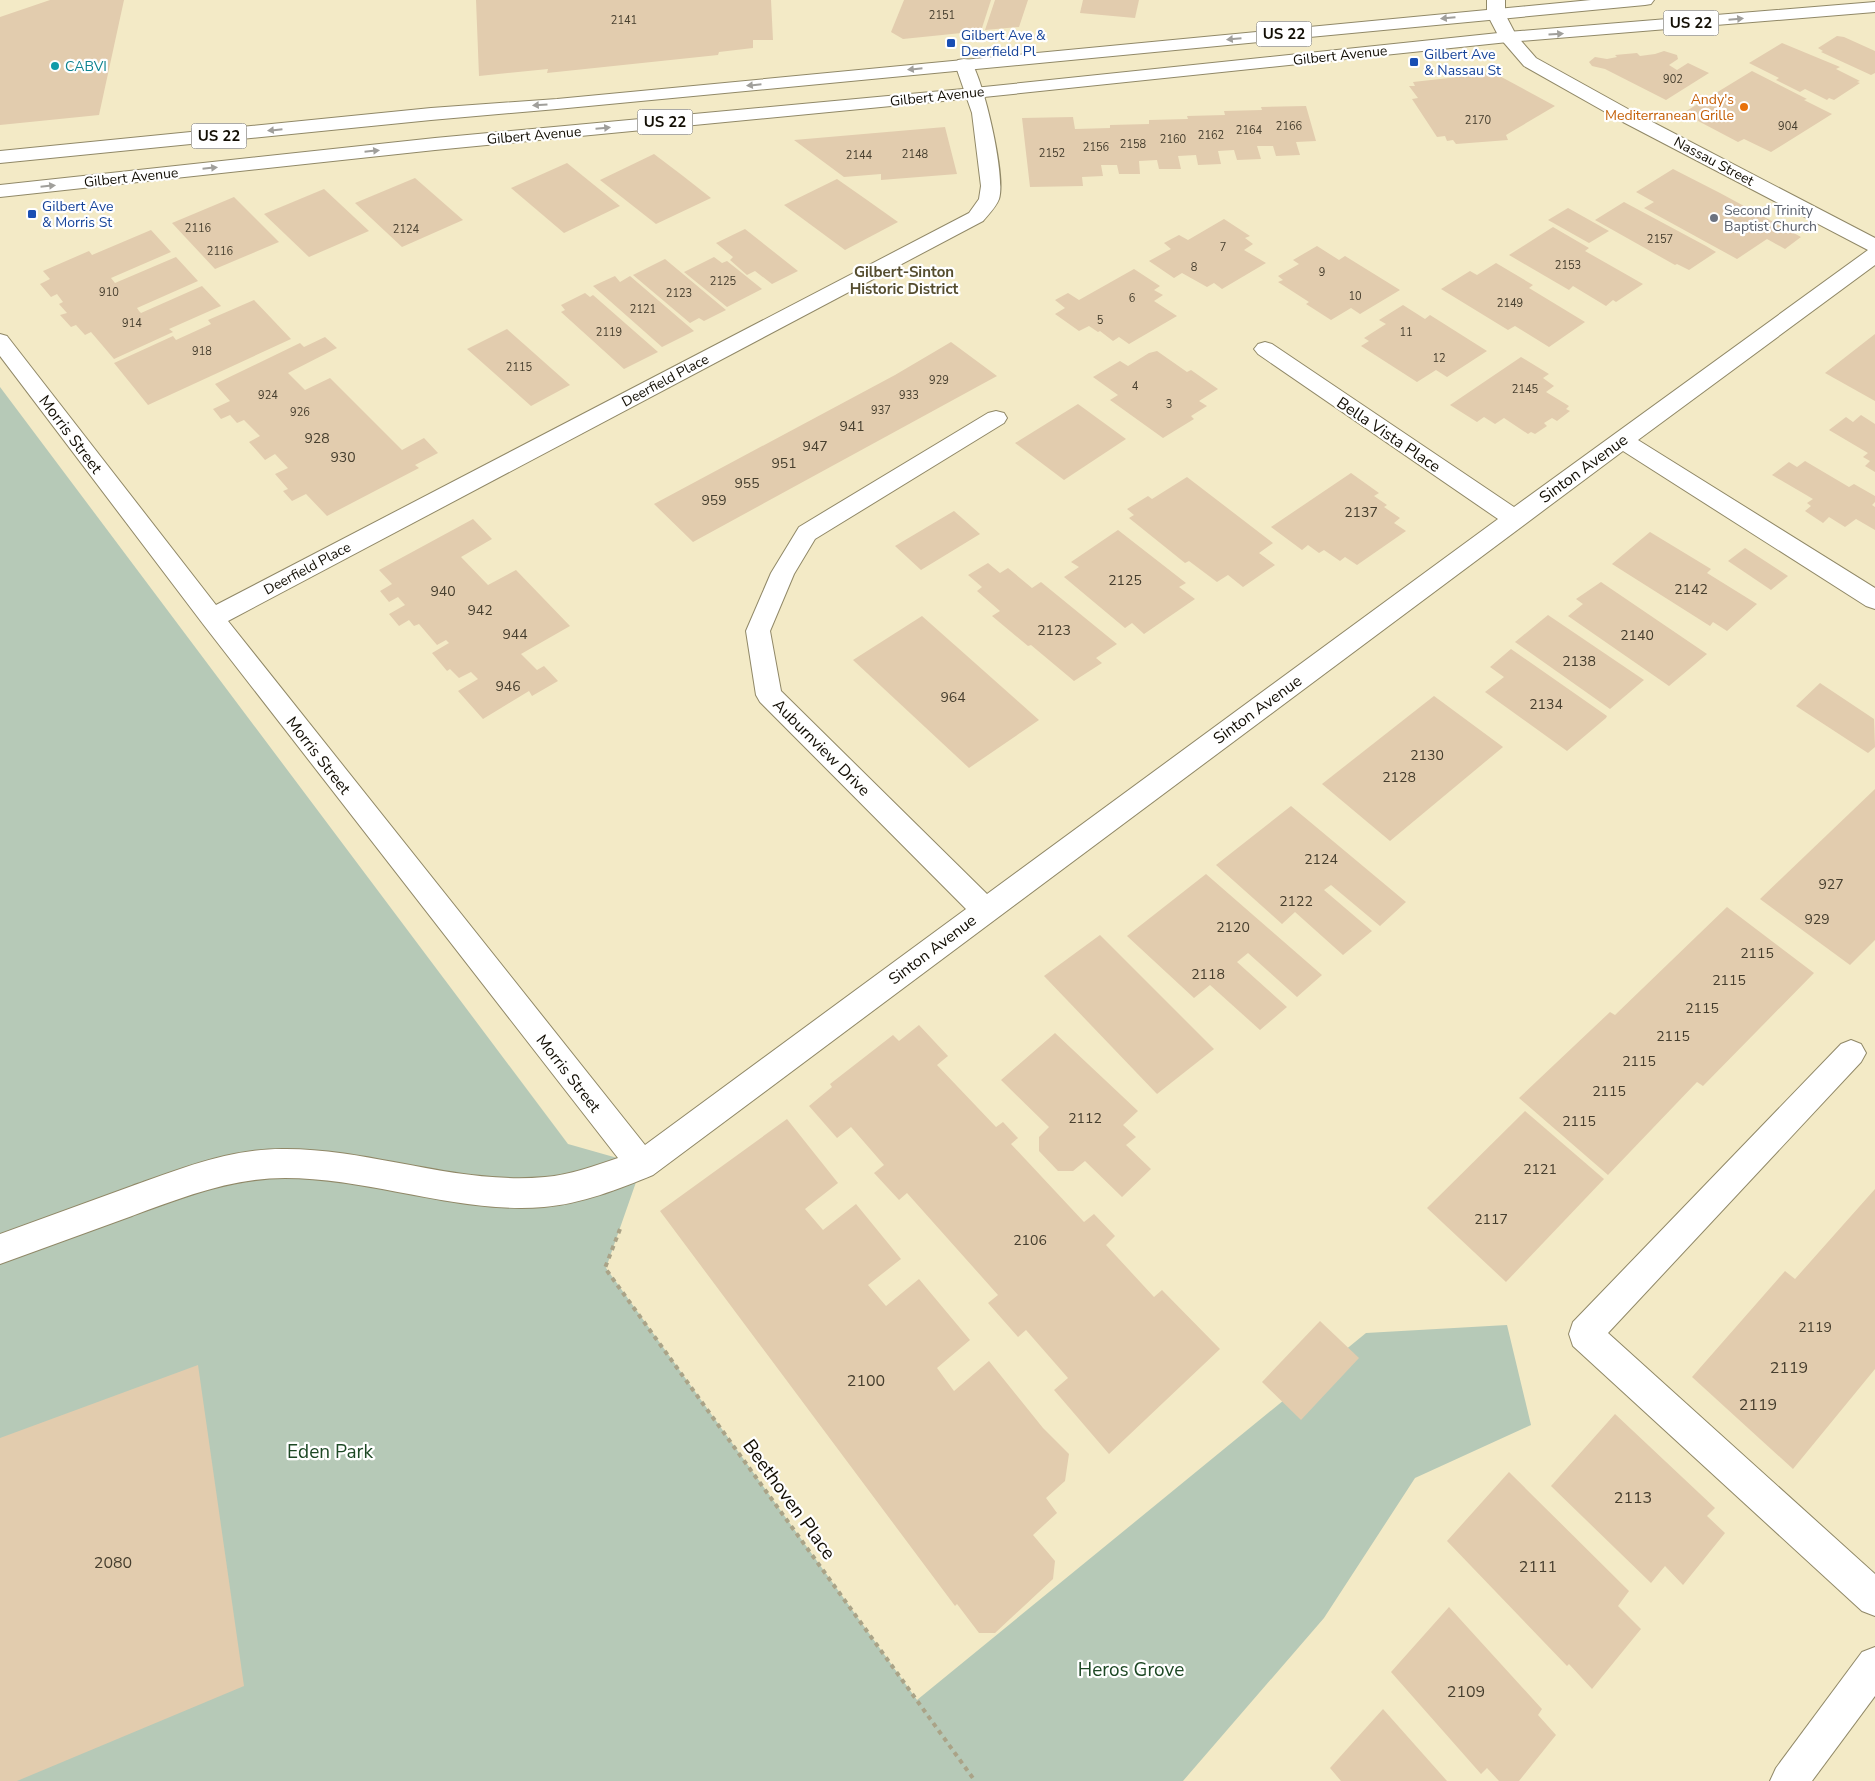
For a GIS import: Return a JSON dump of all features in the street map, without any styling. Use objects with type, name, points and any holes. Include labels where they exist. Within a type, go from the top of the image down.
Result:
[{"type":"street","name":"Gilbert Avenue","points":[[0,158],[431,114],[557,104],[964,64],[1496,7],[1645,0]]},
{"type":"street","name":"Nassau Street","points":[[1496,7],[1508,37],[1530,62],[1630,118],[1875,246]]},
{"type":"street","name":"Gilbert Avenue","points":[[0,191],[435,144],[974,93],[1508,37],[1875,7]]},
{"type":"street","name":"Deerfield Place","points":[[212,618],[976,217],[989,200],[991,186],[981,114],[964,64]]},
{"type":"street","name":"Sinton Avenue","points":[[0,1249],[200,1176],[240,1165],[285,1163],[350,1168],[443,1184],[504,1192],[534,1193],[568,1187],[642,1165],[1514,519],[1875,255]]},
{"type":"street","name":"Morris Street","points":[[0,341],[212,618],[642,1165]]},
{"type":"street","name":"Bella Vista Place","points":[[1265,349],[1514,519]]},
{"type":"street","name":"Auburnview Drive","points":[[986,910],[769,694],[758,631],[783,573],[806,533],[996,418]]},
{"type":"street","points":[[1622,440],[1875,600]]},
{"type":"street","points":[[1851,1052],[1585,1334],[1875,1598]]},
{"type":"street","points":[[1788,1781],[1875,1665]]},
{"type":"path","name":"Beethoven Place","points":[[620,1229],[606,1268],[975,1781]]},
{"type":"green space","name":"Eden Park","points":[[0,387],[568,1144],[642,1165],[606,1268],[917,1700],[1366,1333],[1507,1325],[1531,1425],[1415,1478],[1324,1618],[1183,1781],[0,1781]]},
{"type":"building","name":"CABVI","points":[[50,0],[124,0],[99,115],[0,125],[0,17]]},
{"type":"building","points":[[476,0],[771,0],[773,40],[753,40],[753,48],[719,52],[718,55],[547,73],[548,69],[479,76]]},
{"type":"building","points":[[904,0],[991,0],[981,31],[903,39],[891,32]]},
{"type":"building","points":[[995,0],[1028,0],[1019,27],[985,30]]},
{"type":"building","points":[[1083,0],[1139,0],[1135,18],[1080,13]]},
{"type":"building","points":[[1837,36],[1844,37],[1875,51],[1875,73],[1871,75],[1821,52],[1823,51],[1818,48]]},
{"type":"building","points":[[1782,43],[1840,67],[1836,69],[1860,81],[1857,82],[1860,83],[1834,100],[1829,98],[1827,100],[1805,89],[1800,92],[1776,80],[1779,78],[1749,63]]},
{"type":"building","points":[[1664,51],[1677,55],[1678,59],[1669,65],[1677,70],[1688,63],[1709,73],[1666,100],[1605,69],[1592,66],[1589,62],[1595,57],[1607,59],[1617,57],[1615,55],[1637,53],[1640,56]]},
{"type":"building","name":"Andy's Mediterranean Grille","points":[[1752,71],[1832,114],[1771,152],[1744,139],[1738,142],[1683,113]]},
{"type":"building","points":[[1494,73],[1555,106],[1506,135],[1508,140],[1456,144],[1453,140],[1447,141],[1445,136],[1437,137],[1412,99],[1418,98],[1409,86],[1415,86],[1413,82]]},
{"type":"building","points":[[1306,106],[1316,141],[1296,142],[1300,155],[1276,156],[1273,146],[1257,146],[1261,159],[1237,160],[1234,150],[1218,151],[1221,164],[1198,165],[1196,155],[1178,156],[1181,169],[1159,169],[1157,160],[1139,161],[1140,174],[1119,174],[1117,165],[1101,165],[1103,176],[1082,177],[1083,186],[1030,187],[1022,118],[1073,117],[1075,129],[1110,128],[1110,125],[1149,124],[1149,120],[1188,119],[1187,116],[1225,115],[1224,111],[1262,110],[1261,107]]},
{"type":"building","points":[[945,127],[957,174],[881,180],[881,174],[844,177],[794,140]]},
{"type":"building","points":[[654,154],[711,198],[656,224],[600,180]]},
{"type":"building","points":[[567,163],[620,206],[564,233],[511,188]]},
{"type":"building","name":"Second Trinity Baptist Church","points":[[1673,169],[1801,237],[1785,249],[1767,239],[1737,259],[1644,208],[1654,202],[1636,192]]},
{"type":"building","points":[[415,178],[463,220],[402,247],[355,203]]},
{"type":"building","points":[[837,179],[898,222],[845,250],[784,205]]},
{"type":"building","points":[[324,189],[369,231],[309,257],[264,214]]},
{"type":"building","points":[[234,197],[279,242],[215,269],[172,223]]},
{"type":"building","points":[[1624,202],[1716,252],[1689,270],[1677,264],[1675,265],[1595,220]]},
{"type":"building","points":[[1568,208],[1609,231],[1589,243],[1548,220]]},
{"type":"building","points":[[1224,219],[1250,236],[1245,238],[1253,244],[1244,250],[1266,263],[1222,289],[1214,283],[1207,287],[1182,273],[1174,278],[1149,261],[1171,249],[1164,243],[1179,235],[1188,240]]},
{"type":"building","points":[[1553,227],[1589,248],[1585,251],[1643,284],[1616,302],[1613,300],[1606,306],[1573,286],[1569,290],[1509,255]]},
{"type":"building","points":[[745,229],[798,271],[772,284],[755,271],[747,275],[730,260],[733,257],[716,243]]},
{"type":"building","points":[[151,230],[171,252],[111,278],[115,283],[176,257],[198,281],[137,308],[139,311],[141,313],[202,286],[221,306],[169,329],[173,332],[114,359],[91,332],[85,335],[76,325],[71,327],[60,315],[67,313],[59,304],[63,302],[57,294],[51,297],[40,284],[50,279],[43,271],[89,251],[92,255]]},
{"type":"building","points":[[1317,246],[1339,260],[1345,256],[1400,290],[1360,314],[1351,308],[1331,320],[1306,304],[1309,302],[1278,282],[1283,280],[1278,276],[1299,264],[1293,260]]},
{"type":"building","points":[[714,257],[722,263],[727,261],[762,289],[727,307],[684,272]]},
{"type":"building","points":[[665,259],[726,310],[704,321],[699,318],[690,323],[633,275]]},
{"type":"building","points":[[1496,263],[1533,285],[1529,288],[1585,322],[1549,347],[1515,326],[1508,330],[1441,289],[1470,271],[1477,275]]},
{"type":"building","points":[[1134,269],[1160,286],[1154,290],[1163,295],[1154,301],[1177,316],[1129,344],[1119,337],[1113,341],[1100,331],[1098,332],[1089,326],[1079,331],[1055,314],[1065,308],[1055,300],[1068,293],[1079,300]]},
{"type":"building","points":[[615,276],[620,282],[630,276],[694,331],[662,347],[593,286]]},
{"type":"building","points":[[585,293],[590,297],[593,295],[658,352],[624,369],[561,312],[565,310],[561,305]]},
{"type":"building","points":[[254,300],[291,339],[148,405],[114,363],[173,336],[176,340],[211,324],[208,320]]},
{"type":"building","points":[[1403,305],[1425,319],[1430,315],[1487,351],[1447,377],[1436,370],[1417,382],[1361,346],[1369,341],[1364,338],[1386,324],[1379,320]]},
{"type":"building","points":[[507,329],[570,385],[531,406],[467,349]]},
{"type":"building","points":[[1875,334],[1875,401],[1825,373]]},
{"type":"building","points":[[325,337],[337,348],[288,373],[305,390],[330,378],[402,450],[424,438],[438,453],[415,465],[419,468],[327,516],[306,494],[292,501],[283,491],[288,489],[275,474],[288,468],[275,454],[265,460],[249,442],[260,436],[244,420],[237,423],[230,415],[221,419],[213,409],[230,401],[215,384],[300,343],[304,347]]},
{"type":"building","points":[[951,342],[997,376],[693,542],[654,504],[895,375]]},
{"type":"building","points":[[1157,351],[1187,372],[1191,370],[1218,389],[1199,401],[1207,406],[1191,416],[1194,419],[1163,438],[1110,400],[1118,395],[1093,377],[1120,361],[1128,366],[1149,353]]},
{"type":"building","points":[[1521,357],[1549,374],[1543,378],[1554,386],[1546,392],[1569,406],[1566,409],[1570,411],[1557,421],[1552,418],[1544,423],[1547,426],[1535,434],[1531,432],[1528,434],[1504,418],[1495,424],[1484,417],[1477,422],[1450,405]]},
{"type":"building","points":[[1078,404],[1126,439],[1064,480],[1015,443]]},
{"type":"building","points":[[1861,415],[1875,424],[1875,472],[1865,466],[1870,461],[1863,457],[1868,453],[1829,430],[1846,417],[1853,422]]},
{"type":"building","points":[[1805,461],[1849,487],[1854,484],[1875,496],[1875,502],[1872,505],[1875,507],[1875,530],[1856,519],[1845,527],[1829,517],[1823,523],[1805,511],[1811,506],[1807,503],[1813,499],[1772,475],[1789,462],[1797,467]]},
{"type":"building","points":[[1351,473],[1379,493],[1374,496],[1387,505],[1384,507],[1400,518],[1394,523],[1406,531],[1357,565],[1345,557],[1340,561],[1324,550],[1319,553],[1308,545],[1302,550],[1271,527]]},
{"type":"building","points":[[1187,477],[1273,543],[1259,553],[1275,565],[1243,587],[1228,575],[1217,582],[1189,561],[1185,563],[1129,518],[1134,515],[1127,509],[1148,496],[1152,499]]},
{"type":"building","points":[[954,511],[980,534],[921,570],[895,546]]},
{"type":"building","points":[[473,519],[492,539],[461,557],[488,585],[516,570],[570,626],[521,654],[537,670],[544,666],[558,681],[532,696],[529,691],[483,719],[458,691],[478,679],[471,672],[459,678],[450,669],[447,671],[432,653],[449,643],[446,640],[437,645],[419,624],[414,626],[409,620],[399,626],[389,614],[405,605],[398,597],[389,602],[380,591],[392,584],[379,570]]},
{"type":"building","points":[[1118,530],[1186,583],[1179,587],[1195,599],[1144,634],[1132,623],[1125,628],[1064,577],[1079,567],[1071,562]]},
{"type":"building","points":[[1650,532],[1711,569],[1707,573],[1757,604],[1727,631],[1713,622],[1710,626],[1612,564]]},
{"type":"building","points":[[1745,548],[1788,576],[1771,590],[1728,561]]},
{"type":"building","points":[[988,563],[1000,573],[1008,568],[1032,588],[1041,582],[1117,644],[1096,658],[1102,663],[1074,681],[1031,645],[1028,646],[992,616],[1000,611],[977,591],[982,587],[968,575]]},
{"type":"building","points":[[1601,582],[1707,654],[1669,686],[1568,616],[1583,604],[1576,599]]},
{"type":"building","points":[[1548,615],[1644,680],[1610,709],[1515,642]]},
{"type":"building","points":[[922,616],[1039,720],[969,768],[853,660]]},
{"type":"building","points":[[1511,649],[1607,716],[1606,718],[1567,751],[1485,692],[1504,677],[1490,667]]},
{"type":"building","points":[[1820,683],[1874,719],[1875,747],[1868,753],[1796,706]]},
{"type":"building","points":[[1434,696],[1503,747],[1390,841],[1322,784]]},
{"type":"building","points":[[1875,789],[1875,940],[1850,965],[1760,899]]},
{"type":"building","points":[[1291,806],[1406,902],[1380,926],[1331,885],[1324,890],[1372,931],[1343,955],[1295,912],[1282,924],[1216,865]]},
{"type":"building","points":[[1206,874],[1322,975],[1297,997],[1248,953],[1237,962],[1287,1007],[1260,1030],[1210,985],[1194,998],[1127,936]]},
{"type":"building","points":[[1727,907],[1814,973],[1703,1086],[1697,1082],[1608,1175],[1519,1098],[1610,1012],[1615,1015]]},
{"type":"building","points":[[1100,935],[1214,1049],[1157,1094],[1044,976]]},
{"type":"building","points":[[919,1025],[948,1056],[937,1065],[996,1127],[1003,1122],[1018,1138],[1011,1144],[1084,1222],[1094,1214],[1115,1236],[1106,1245],[1154,1297],[1162,1290],[1220,1349],[1109,1454],[1054,1390],[1068,1378],[1026,1330],[1018,1337],[988,1303],[998,1295],[907,1193],[899,1200],[874,1173],[884,1165],[851,1127],[837,1138],[809,1106],[832,1087],[830,1084],[893,1035],[899,1041]]},
{"type":"building","points":[[1055,1033],[1138,1111],[1123,1125],[1136,1137],[1126,1145],[1151,1169],[1122,1197],[1085,1161],[1073,1171],[1058,1171],[1039,1151],[1039,1137],[1049,1127],[1001,1080]]},
{"type":"building","points":[[1525,1111],[1604,1179],[1506,1282],[1427,1208]]},
{"type":"building","points":[[787,1119],[838,1183],[805,1209],[823,1230],[856,1204],[901,1259],[868,1285],[886,1306],[919,1279],[970,1340],[937,1368],[954,1391],[989,1361],[1043,1428],[1069,1454],[1065,1481],[1046,1498],[1057,1513],[1033,1535],[1055,1561],[1053,1579],[995,1633],[979,1633],[957,1604],[955,1606],[660,1211]]},
{"type":"building","points":[[1875,1189],[1875,1369],[1793,1469],[1692,1377],[1785,1271],[1795,1279]]},
{"type":"building","points":[[1320,1321],[1359,1358],[1301,1420],[1262,1382]]},
{"type":"building","points":[[198,1365],[244,1686],[17,1781],[0,1781],[0,1438]]},
{"type":"building","points":[[1615,1414],[1715,1508],[1707,1516],[1725,1533],[1683,1585],[1665,1566],[1651,1583],[1551,1486]]},
{"type":"building","points":[[1509,1472],[1629,1591],[1618,1606],[1641,1629],[1592,1689],[1569,1664],[1567,1666],[1447,1541]]},
{"type":"building","points":[[1449,1607],[1542,1709],[1538,1715],[1556,1735],[1519,1781],[1499,1781],[1487,1768],[1481,1774],[1391,1672]]},
{"type":"building","points":[[1383,1709],[1447,1781],[1341,1781],[1330,1768]]},
{"type":"place","name":"Gilbert Ave & Deerfield Pl","points":[[951,43]]},
{"type":"place","name":"Gilbert Ave & Nassau St","points":[[1414,62]]},
{"type":"place","name":"CABVI","points":[[55,66]]},
{"type":"place","name":"Andy's Mediterranean Grille","points":[[1744,107]]},
{"type":"place","name":"Gilbert Ave & Morris St","points":[[32,214]]},
{"type":"place","name":"Second Trinity Baptist Church","points":[[1714,218]]},
{"type":"district","name":"Gilbert-Sinton Historic District","points":[[904,280]]},
{"type":"park label","name":"Heros Grove","points":[[1131,1669]]}]
